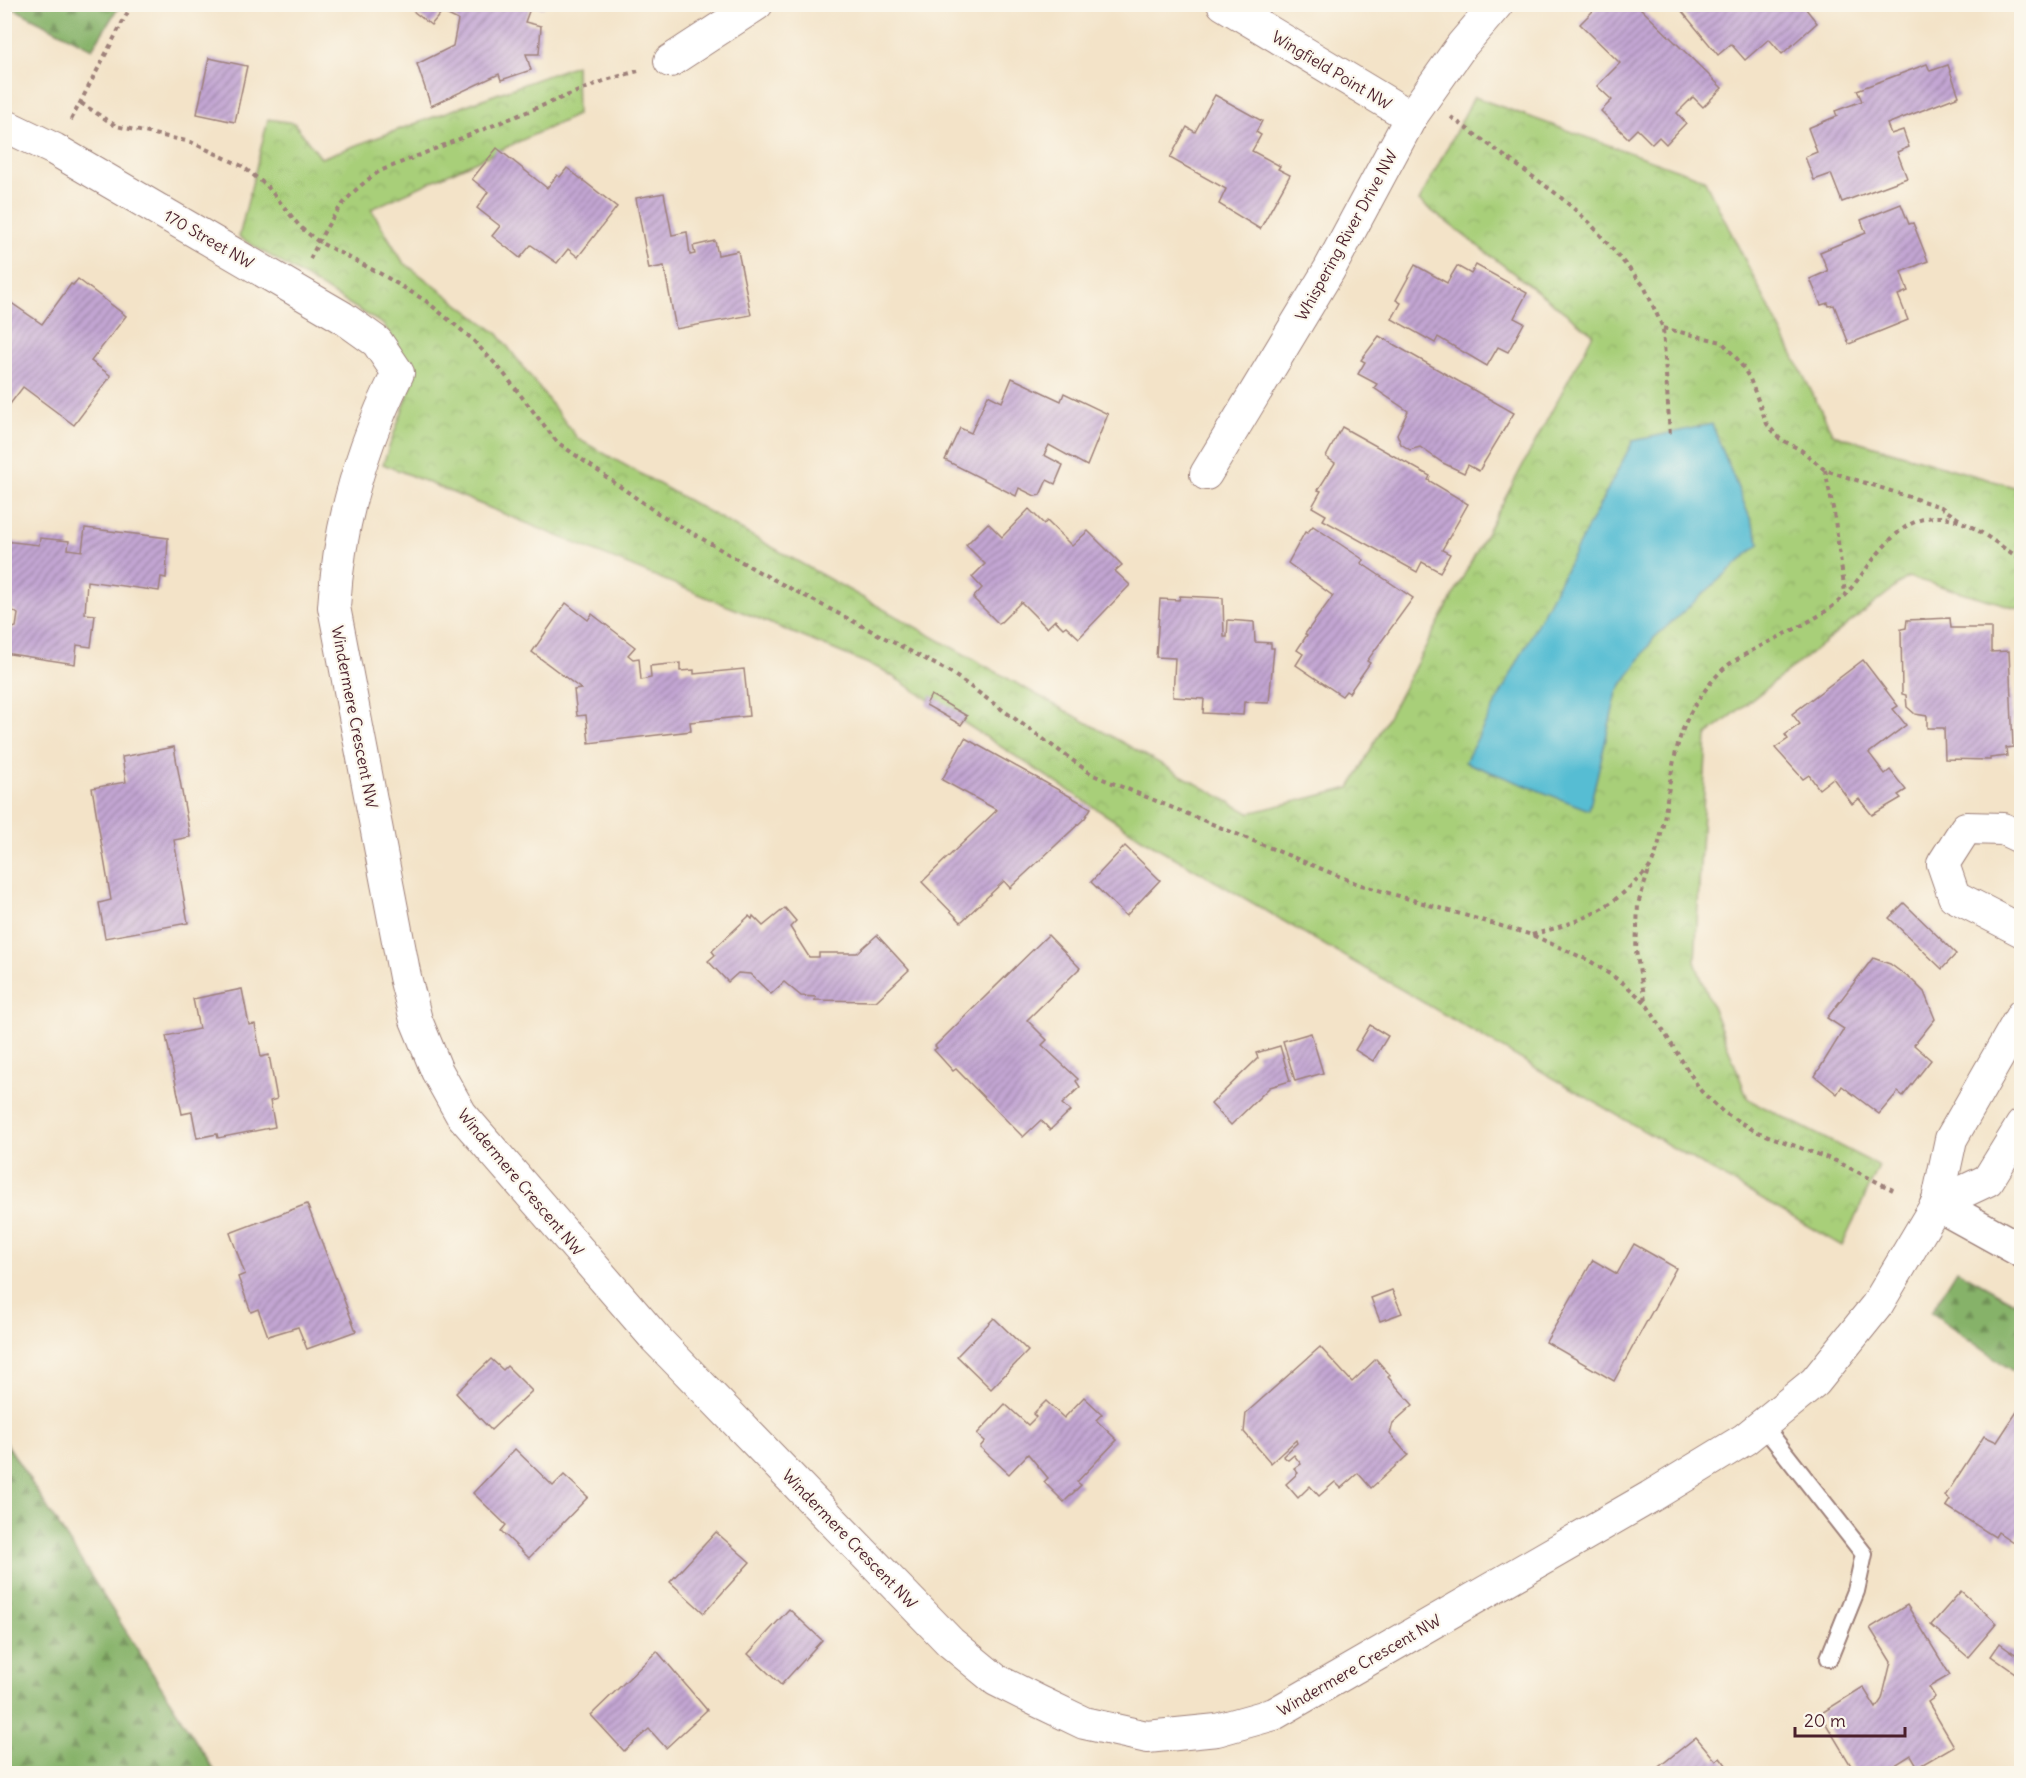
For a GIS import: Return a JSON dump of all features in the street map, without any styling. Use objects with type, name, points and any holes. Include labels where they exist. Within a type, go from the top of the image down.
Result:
[{"type":"street","points":[[670,61],[756,4]]},
{"type":"street","name":"Wingfield Point NW","points":[[1222,4],[1417,107]]},
{"type":"street","name":"Whispering River Drive NW","points":[[1206,474],[1329,270],[1417,107],[1462,45],[1497,4]]},
{"type":"street","name":"170 Street NW","points":[[4,125],[54,149],[342,316],[377,342],[398,372]]},
{"type":"street","name":"Windermere Crescent NW","points":[[398,372],[376,417],[349,496],[337,560],[334,607],[398,950],[416,1020],[437,1071],[461,1114],[656,1339],[950,1642],[996,1680],[1084,1723],[1147,1737],[1217,1730],[1274,1714],[1650,1497],[1745,1439],[1815,1382],[1877,1305],[1937,1204],[1952,1139],[2022,1015]]},
{"type":"street","points":[[2022,838],[2002,828],[1966,828],[1943,864],[1954,896],[2022,931]]},
{"type":"street","points":[[1937,1204],[1988,1180],[2022,1125]]},
{"type":"street","points":[[1937,1204],[2022,1251]]},
{"type":"lane","points":[[1762,1424],[1864,1554],[1856,1591],[1829,1658]]},
{"type":"path","points":[[54,149],[81,103],[132,4]]},
{"type":"path","points":[[295,290],[341,203],[359,184],[380,171],[606,80],[670,61]]},
{"type":"path","points":[[81,103],[116,126],[191,142],[242,166],[267,186],[301,228],[319,242],[381,274],[426,301],[471,338],[501,370],[557,442],[656,512],[761,573],[950,672],[1093,775],[1358,884],[1532,935],[1590,961],[1623,983],[1645,1002],[1701,1091],[1723,1112],[1755,1131],[1836,1161],[1893,1190]]},
{"type":"path","points":[[1417,107],[1558,195],[1590,223],[1644,286],[1663,328],[1670,436]]},
{"type":"path","points":[[1663,328],[1722,342],[1750,378],[1767,424],[1780,439],[1801,450],[1825,470],[1941,507],[2022,559]]},
{"type":"path","points":[[1825,470],[1846,594]]},
{"type":"path","points":[[1645,1002],[1636,951],[1638,904],[1665,813],[1680,738],[1692,711],[1708,686],[1729,664],[1833,606],[1846,594],[1887,544],[1905,528],[1937,517],[1962,522]]},
{"type":"path","points":[[1532,935],[1576,922],[1616,901],[1651,866]]},
{"type":"green space","points":[[5,4],[120,4],[120,5],[92,49]]},
{"type":"green space","points":[[576,65],[577,115],[371,209],[403,262],[498,334],[578,439],[1249,813],[1350,788],[1593,334],[1419,201],[1474,97],[1704,179],[1833,434],[2021,489],[2021,609],[1908,577],[1707,735],[1695,962],[1748,1099],[1879,1166],[1842,1246],[1146,841],[883,670],[383,464],[415,375],[384,325],[239,237],[268,119],[294,123],[321,158]]},
{"type":"green space","points":[[1957,1270],[2021,1306],[2021,1377],[1931,1312]]},
{"type":"green space","points":[[5,1441],[216,1773],[5,1773]]},
{"type":"water","points":[[1712,424],[1760,543],[1654,638],[1617,692],[1589,810],[1465,762],[1633,441]]},
{"type":"building","points":[[404,4],[546,4],[544,8],[531,6],[525,22],[541,26],[539,54],[526,54],[531,70],[501,80],[499,74],[431,106],[417,64],[453,46],[458,20],[442,12],[431,25]]},
{"type":"building","points":[[1600,4],[1636,4],[1722,88],[1703,107],[1693,97],[1677,113],[1686,123],[1666,144],[1659,137],[1652,144],[1637,129],[1628,138],[1601,111],[1612,100],[1597,86],[1620,63],[1580,24]]},
{"type":"building","points":[[1676,4],[1802,4],[1817,23],[1782,54],[1769,39],[1745,60],[1731,44],[1718,55]]},
{"type":"building","points":[[209,58],[247,66],[235,122],[197,114]]},
{"type":"building","points":[[1927,64],[1930,71],[1948,65],[1959,96],[1887,124],[1891,134],[1903,130],[1909,147],[1897,152],[1907,178],[1842,202],[1831,174],[1814,180],[1805,157],[1817,152],[1808,128],[1837,116],[1835,111],[1862,101],[1857,90]]},
{"type":"building","points":[[1215,95],[1262,121],[1256,132],[1261,135],[1252,151],[1280,166],[1278,169],[1290,175],[1260,229],[1219,204],[1226,189],[1170,158],[1187,127],[1195,132]]},
{"type":"building","points":[[497,148],[547,188],[557,175],[560,177],[567,168],[617,207],[578,257],[568,249],[557,263],[531,245],[520,258],[492,236],[500,226],[477,208],[488,192],[472,179]]},
{"type":"building","points":[[664,193],[672,235],[687,232],[690,255],[695,254],[693,246],[715,241],[718,255],[738,251],[751,315],[676,329],[664,266],[649,269],[636,198]]},
{"type":"building","points":[[1901,204],[1909,224],[1913,223],[1928,261],[1901,272],[1908,291],[1898,295],[1908,320],[1849,344],[1834,305],[1829,306],[1828,303],[1821,305],[1810,279],[1828,271],[1820,252],[1866,233],[1861,220]]},
{"type":"building","points":[[1415,265],[1447,283],[1457,266],[1471,274],[1476,265],[1527,293],[1514,318],[1524,323],[1508,352],[1498,347],[1487,366],[1438,337],[1435,343],[1392,319],[1401,303],[1396,300]]},
{"type":"building","points":[[78,279],[126,316],[91,361],[111,376],[74,425],[23,387],[4,412],[4,298],[42,324],[71,284],[73,285]]},
{"type":"building","points":[[1379,336],[1514,413],[1479,471],[1468,465],[1464,473],[1443,463],[1420,447],[1410,450],[1401,444],[1397,434],[1408,411],[1374,388],[1377,384],[1358,374],[1365,362],[1361,360]]},
{"type":"building","points":[[1012,378],[1061,401],[1064,393],[1108,414],[1087,466],[1049,445],[1044,455],[1063,465],[1055,484],[1047,480],[1040,495],[1035,496],[1019,488],[1016,496],[945,460],[960,428],[971,433],[988,395],[1002,402]]},
{"type":"building","points":[[1342,427],[1430,476],[1428,480],[1468,504],[1442,550],[1450,554],[1440,572],[1422,562],[1417,572],[1323,520],[1326,515],[1312,507],[1321,491],[1318,490],[1335,463],[1326,457]]},
{"type":"building","points":[[1029,509],[1044,524],[1047,521],[1072,546],[1088,531],[1122,565],[1115,571],[1130,585],[1079,638],[1055,620],[1047,628],[1021,602],[999,624],[973,598],[982,588],[972,577],[985,564],[966,545],[988,523],[1002,537]]},
{"type":"building","points":[[1313,526],[1364,560],[1361,563],[1413,598],[1367,661],[1370,663],[1349,693],[1346,691],[1342,696],[1296,665],[1303,654],[1297,650],[1307,635],[1305,634],[1333,596],[1288,563],[1305,532],[1307,533]]},
{"type":"building","points":[[85,528],[168,538],[166,578],[161,577],[159,591],[87,581],[85,614],[95,615],[91,647],[77,645],[75,664],[4,653],[4,631],[16,627],[18,614],[9,608],[4,598],[4,541],[39,545],[40,538],[69,541],[68,549],[82,551]]},
{"type":"building","points":[[1180,596],[1223,598],[1224,637],[1227,637],[1228,620],[1254,622],[1255,642],[1271,643],[1271,648],[1274,648],[1269,703],[1244,702],[1243,715],[1203,713],[1204,699],[1173,697],[1175,658],[1156,657],[1160,599],[1179,600]]},
{"type":"building","points":[[566,603],[588,620],[592,614],[635,647],[628,655],[633,659],[639,658],[641,680],[651,678],[650,666],[680,663],[680,671],[694,670],[694,674],[744,669],[749,716],[690,722],[691,731],[589,743],[586,715],[577,716],[574,690],[581,689],[532,652]]},
{"type":"building","points":[[1950,618],[1951,628],[1991,628],[1991,652],[2009,651],[2013,747],[2006,748],[2007,756],[1990,758],[1990,760],[1945,759],[1944,728],[1927,728],[1927,716],[1915,714],[1907,707],[1906,695],[1902,694],[1901,629],[1906,628],[1907,620]]},
{"type":"building","points":[[1863,660],[1898,706],[1893,709],[1906,725],[1869,753],[1885,774],[1890,770],[1906,790],[1898,795],[1901,798],[1872,815],[1859,799],[1852,804],[1833,778],[1819,789],[1809,775],[1803,779],[1775,748],[1788,739],[1785,735],[1800,724],[1792,714]]},
{"type":"building","points":[[931,695],[967,716],[961,725],[926,705]]},
{"type":"building","points":[[965,738],[1091,808],[1085,818],[1010,888],[1004,881],[961,922],[922,882],[997,810],[942,780]]},
{"type":"building","points":[[174,747],[190,837],[174,840],[188,923],[105,938],[99,903],[111,900],[92,788],[126,782],[122,757]]},
{"type":"building","points":[[1125,846],[1160,880],[1126,916],[1091,882]]},
{"type":"building","points":[[1904,903],[1956,954],[1942,969],[1889,918]]},
{"type":"building","points":[[785,908],[796,921],[790,927],[809,957],[819,957],[819,953],[857,953],[877,935],[909,970],[876,1001],[815,1000],[816,997],[801,996],[784,982],[771,994],[750,974],[738,973],[728,982],[708,961],[715,955],[712,951],[749,916],[752,919],[753,916],[763,926]]},
{"type":"building","points":[[1048,935],[1080,968],[1027,1020],[1047,1040],[1042,1045],[1078,1079],[1076,1081],[1080,1087],[1062,1104],[1070,1111],[1050,1130],[1041,1120],[1023,1137],[934,1050],[937,1048],[935,1046]]},
{"type":"building","points":[[1873,958],[1890,964],[1913,981],[1924,992],[1935,1019],[1914,1045],[1931,1060],[1903,1096],[1898,1092],[1879,1114],[1842,1086],[1837,1094],[1815,1076],[1844,1029],[1827,1018]]},
{"type":"building","points":[[242,989],[249,1025],[255,1024],[261,1057],[269,1055],[277,1099],[270,1101],[275,1127],[218,1138],[217,1134],[197,1138],[192,1112],[182,1114],[166,1036],[199,1029],[193,999]]},
{"type":"building","points":[[1370,1025],[1388,1036],[1373,1061],[1355,1050]]},
{"type":"building","points":[[1311,1033],[1323,1073],[1295,1081],[1283,1041]]},
{"type":"building","points":[[1280,1046],[1290,1081],[1270,1087],[1231,1125],[1211,1104],[1258,1058],[1256,1053]]},
{"type":"building","points":[[307,1204],[356,1331],[307,1349],[298,1327],[268,1336],[258,1309],[251,1312],[238,1277],[245,1274],[230,1233]]},
{"type":"building","points":[[1634,1244],[1676,1268],[1614,1381],[1546,1342],[1593,1260],[1617,1274]]},
{"type":"building","points":[[1392,1290],[1402,1313],[1380,1321],[1371,1298]]},
{"type":"building","points":[[994,1318],[1028,1351],[991,1389],[957,1356]]},
{"type":"building","points":[[1320,1347],[1352,1382],[1376,1359],[1390,1375],[1388,1377],[1413,1405],[1393,1423],[1390,1434],[1408,1455],[1371,1488],[1358,1473],[1341,1488],[1335,1482],[1319,1496],[1310,1486],[1298,1498],[1286,1484],[1298,1473],[1294,1469],[1301,1464],[1294,1455],[1288,1460],[1283,1456],[1297,1443],[1296,1440],[1271,1463],[1244,1432],[1246,1413]]},
{"type":"building","points":[[491,1359],[503,1370],[507,1366],[532,1391],[491,1430],[456,1393]]},
{"type":"building","points":[[1084,1397],[1102,1414],[1096,1420],[1117,1440],[1077,1482],[1081,1485],[1064,1502],[1044,1482],[1048,1478],[1028,1454],[1009,1474],[980,1447],[985,1441],[977,1434],[1005,1404],[1028,1425],[1036,1417],[1033,1414],[1046,1401],[1064,1418]]},
{"type":"building","points":[[2022,1404],[2022,1529],[2013,1542],[1998,1532],[1995,1537],[1946,1506],[1950,1500],[1945,1496],[1984,1436],[1997,1442]]},
{"type":"building","points":[[515,1449],[553,1486],[564,1475],[588,1497],[529,1558],[501,1531],[506,1525],[473,1493]]},
{"type":"building","points":[[716,1532],[750,1562],[704,1613],[670,1582]]},
{"type":"building","points":[[1961,1591],[1997,1623],[1968,1657],[1931,1625]]},
{"type":"building","points":[[1907,1605],[1950,1675],[1929,1687],[1935,1697],[1928,1702],[1954,1746],[1918,1767],[1911,1755],[1881,1774],[1856,1774],[1820,1714],[1863,1687],[1876,1708],[1882,1699],[1891,1662],[1870,1628]]},
{"type":"building","points":[[789,1609],[822,1640],[781,1685],[748,1654]]},
{"type":"building","points":[[2000,1643],[2022,1659],[2022,1671],[2018,1675],[1991,1656]]},
{"type":"building","points":[[657,1651],[707,1710],[666,1748],[649,1729],[624,1751],[591,1715]]},
{"type":"building","points":[[1696,1737],[1716,1761],[1720,1757],[1733,1774],[1650,1774]]}]
